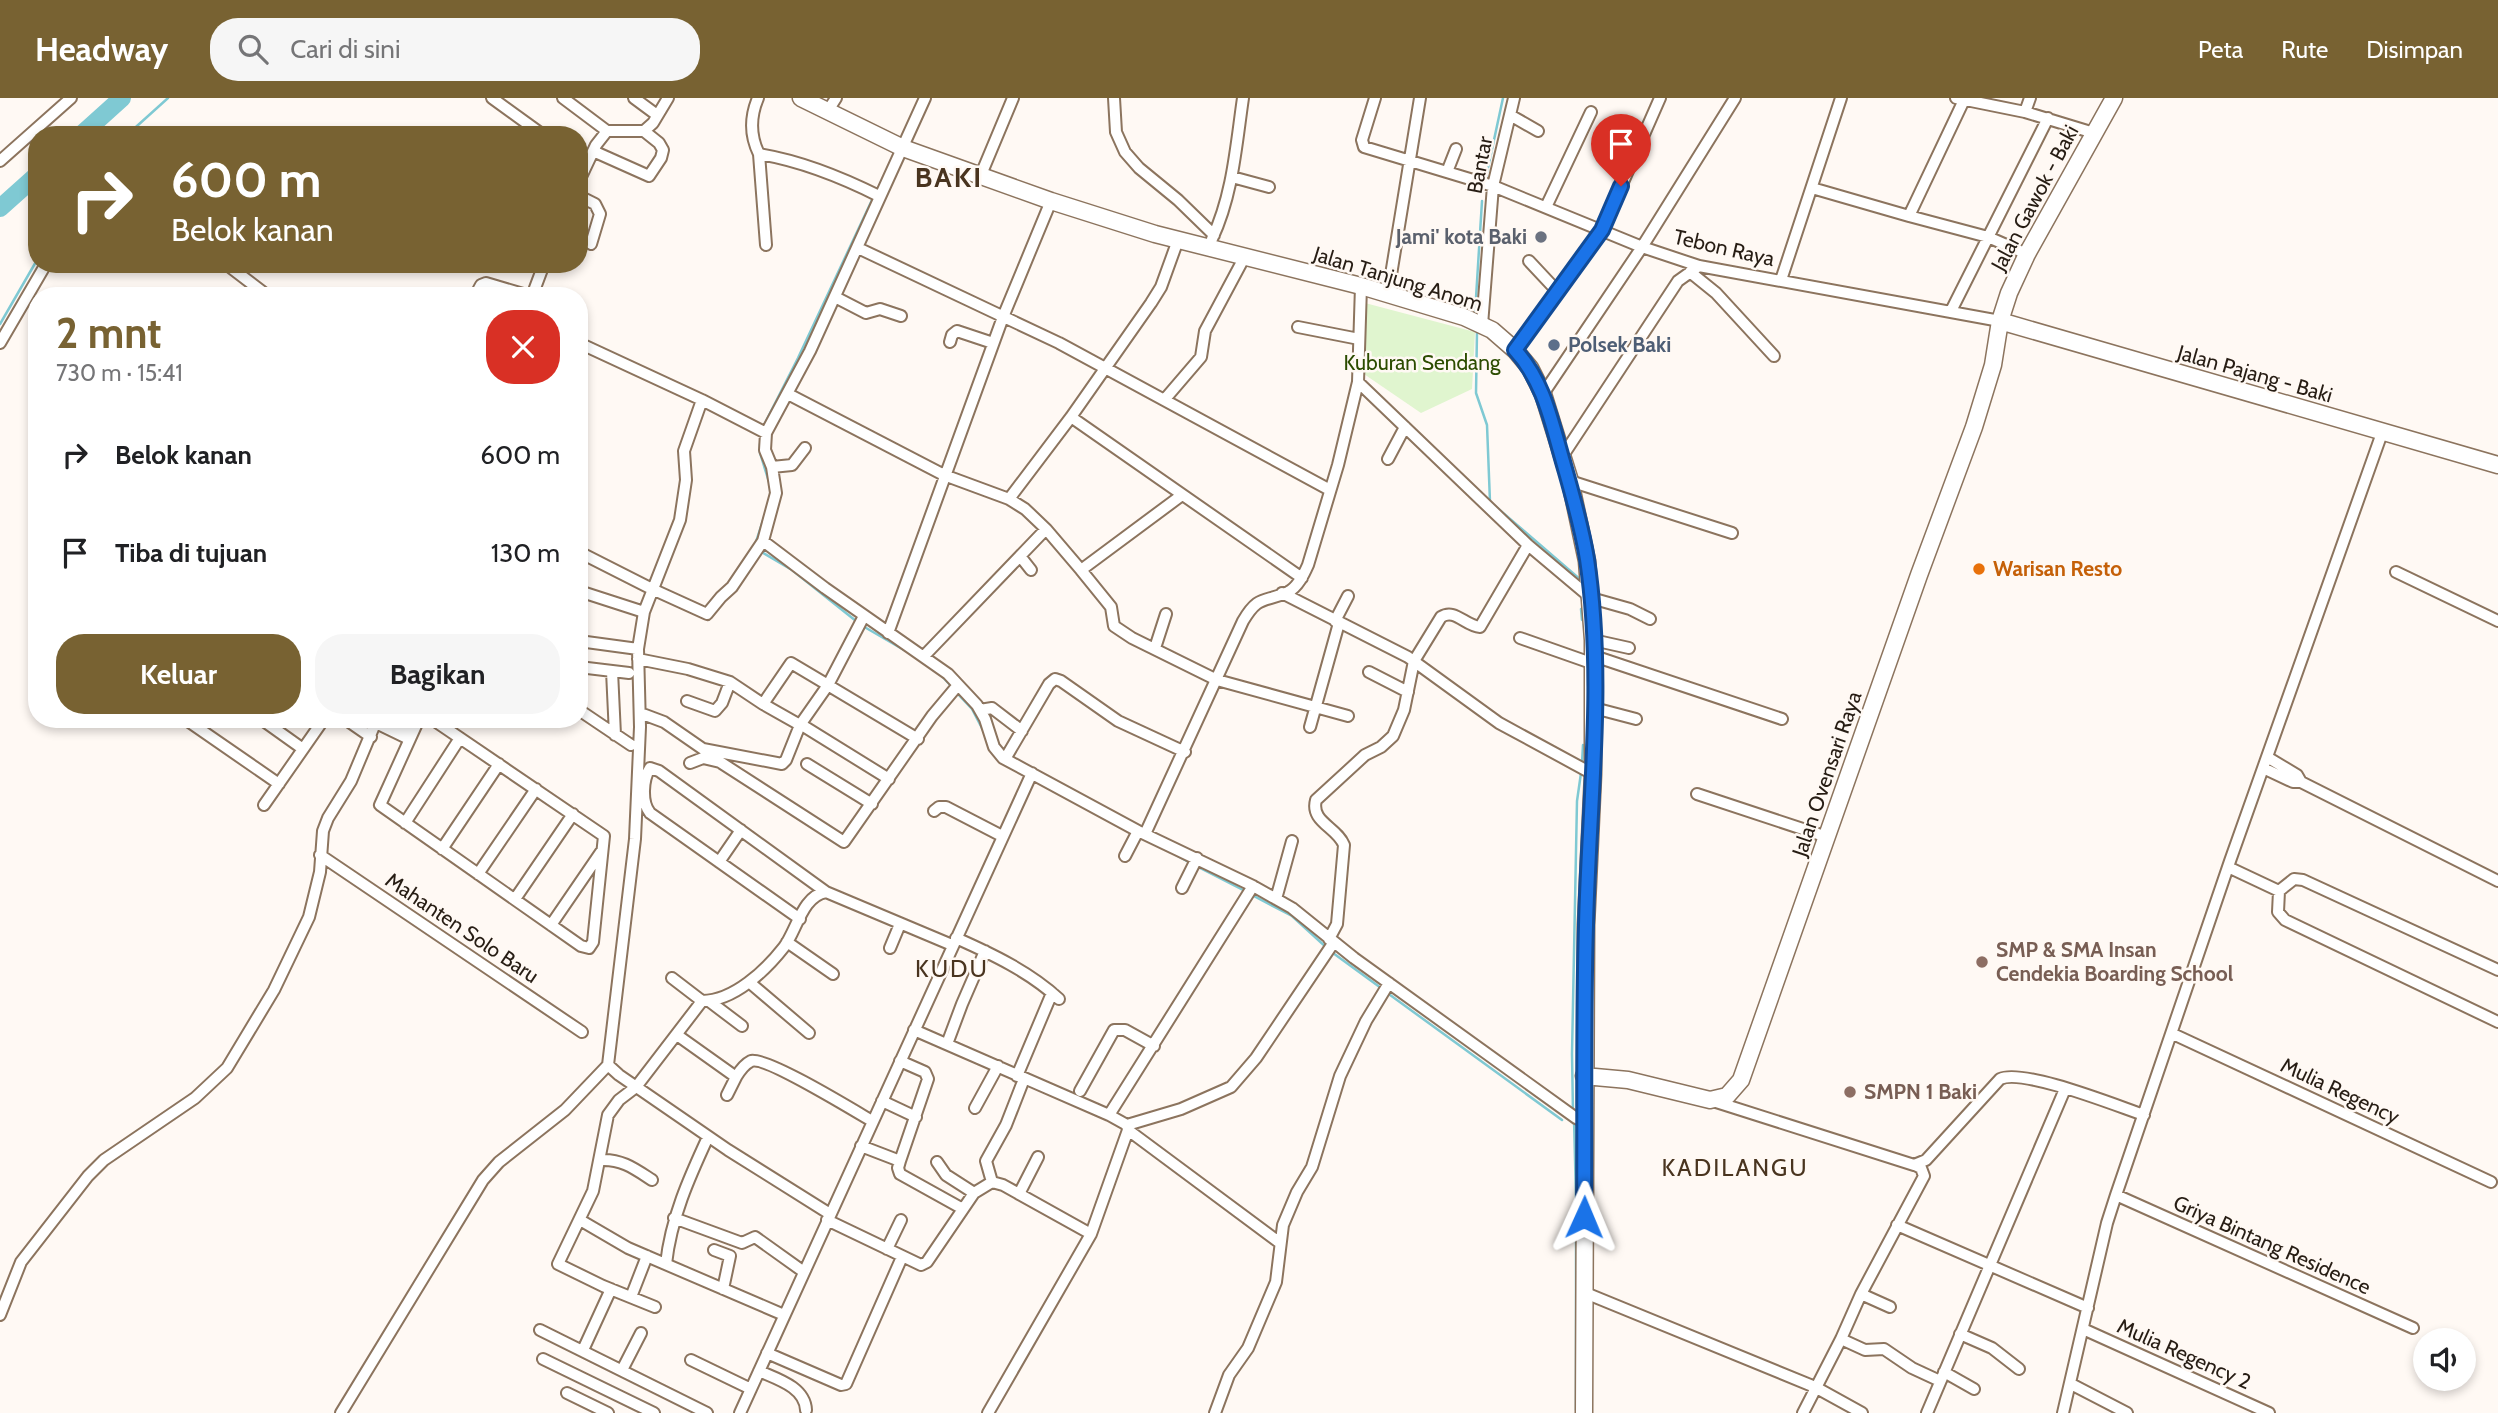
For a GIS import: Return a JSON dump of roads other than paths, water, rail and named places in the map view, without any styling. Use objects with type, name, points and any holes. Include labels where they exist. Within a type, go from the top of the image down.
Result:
[{"type":"main road","name":"Jalan Tanjung Anom","points":[[801,98],[832,105],[903,148],[1051,201],[1178,240],[1211,242],[1244,258],[1388,293],[1482,325],[1515,350],[1530,368],[1542,394],[1570,481],[1585,546],[1594,653],[1594,708],[1585,770],[1584,1076],[1576,1117],[1583,1292],[1584,1413]]},
{"type":"main road","name":"Jalan Gawok - Baki","points":[[2000,321],[2017,273],[2114,98]]},
{"type":"main road","name":"Jalan Pajang - Baki","points":[[2000,321],[2498,465]]},
{"type":"main road","name":"Jalan Ovensari Raya","points":[[1710,1100],[1727,1096],[1741,1080],[1974,427],[1993,365],[2000,321]]},
{"type":"main road","points":[[1584,1076],[1628,1080],[1710,1100]]},
{"type":"street","points":[[50,98],[60,108]]},
{"type":"street","points":[[40,126],[71,98]]},
{"type":"street","points":[[492,98],[530,126]]},
{"type":"street","points":[[563,98],[607,131],[644,131],[659,143],[663,150],[649,176],[593,151]]},
{"type":"street","points":[[634,98],[657,115]]},
{"type":"street","points":[[644,131],[668,98]]},
{"type":"street","points":[[758,98],[753,112],[752,129],[760,154],[766,246]]},
{"type":"street","points":[[588,557],[707,614],[733,587],[760,547],[776,493],[763,432],[788,394],[858,248],[925,98]]},
{"type":"street","points":[[980,177],[1013,98]]},
{"type":"street","points":[[1114,98],[1116,132],[1125,152],[1139,168],[1178,200],[1211,242]]},
{"type":"street","points":[[1211,242],[1226,203],[1232,177],[1243,98]]},
{"type":"street","name":"Tebon Raya","points":[[1374,98],[1362,140],[1364,147],[1490,185],[1672,257],[1695,269],[1781,280],[2000,321]]},
{"type":"street","points":[[1388,293],[1420,98]]},
{"type":"street","name":"Bantar","points":[[1482,325],[1490,185],[1514,98]]},
{"type":"street","points":[[1515,350],[1602,230],[1660,98]]},
{"type":"street","points":[[1542,394],[1642,247],[1735,98]]},
{"type":"street","points":[[1781,280],[1841,98]]},
{"type":"street","points":[[2025,112],[2030,98]]},
{"type":"street","points":[[1909,216],[1960,99],[2025,112],[2094,133]]},
{"type":"street","points":[[1546,206],[1591,112]]},
{"type":"street","points":[[1510,115],[1538,131]]},
{"type":"street","points":[[1951,311],[2048,118]]},
{"type":"street","points":[[588,157],[607,131]]},
{"type":"street","points":[[0,161],[28,136]]},
{"type":"street","points":[[1447,172],[1456,149]]},
{"type":"street","points":[[760,154],[813,167],[879,196]]},
{"type":"street","points":[[1232,177],[1269,187]]},
{"type":"street","points":[[1812,188],[1987,237],[2027,254]]},
{"type":"street","points":[[588,200],[595,204],[600,214],[591,244]]},
{"type":"street","points":[[888,633],[993,343],[1051,201]]},
{"type":"street","points":[[1009,499],[1107,368],[1161,287],[1178,240]]},
{"type":"street","points":[[858,248],[1107,368],[1331,490]]},
{"type":"street","points":[[1672,257],[1678,281]]},
{"type":"street","points":[[1165,399],[1201,357],[1205,331],[1244,258]]},
{"type":"street","points":[[1529,261],[1558,292]]},
{"type":"street","points":[[1562,457],[1678,281],[1695,269],[1774,356]]},
{"type":"street","points":[[238,273],[256,287]]},
{"type":"street","points":[[480,287],[486,283],[500,287]]},
{"type":"street","points":[[1125,856],[1185,752],[1251,608],[1259,600],[1292,589],[1302,578],[1331,490],[1358,382],[1361,286]]},
{"type":"street","points":[[0,343],[28,295]]},
{"type":"street","points":[[835,297],[866,313],[880,309],[901,316]]},
{"type":"street","points":[[1298,327],[1359,339]]},
{"type":"street","points":[[950,342],[957,331],[993,343]]},
{"type":"street","points":[[588,347],[702,400],[763,432]]},
{"type":"street","points":[[1358,382],[1528,545],[1591,598],[1630,609],[1650,619]]},
{"type":"street","points":[[788,394],[944,475],[1009,499],[1025,509],[1046,529],[1111,607],[1114,626],[1132,638],[1217,680],[1348,716]]},
{"type":"street","points":[[341,1413],[483,1180],[499,1162],[565,1110],[608,1065],[635,839],[640,713],[638,654],[644,612],[680,520],[686,480],[684,450],[702,400]]},
{"type":"street","points":[[1071,417],[1302,578]]},
{"type":"street","points":[[1388,459],[1405,427]]},
{"type":"street","points":[[2063,1413],[2116,1195],[2228,867],[2382,432]]},
{"type":"street","points":[[772,467],[789,467],[805,448]]},
{"type":"street","points":[[1570,481],[1732,533]]},
{"type":"street","points":[[1081,570],[1182,495]]},
{"type":"street","points":[[925,656],[1046,529]]},
{"type":"street","points":[[1127,1128],[1181,1109],[1231,1087],[1256,1058],[1331,945],[1337,919],[1344,845],[1339,836],[1317,816],[1316,800],[1365,755],[1381,747],[1393,736],[1408,692],[1414,660],[1444,614],[1452,614],[1480,627],[1528,545]]},
{"type":"street","points":[[760,547],[861,621],[888,633],[925,656],[980,710],[994,747],[1005,759],[1030,776],[1194,863],[1292,908],[1331,945],[1386,987],[1576,1117]]},
{"type":"street","points":[[1020,556],[1031,570]]},
{"type":"street","points":[[2396,572],[2498,621]]},
{"type":"street","points":[[1282,593],[1414,660],[1499,723],[1585,770]]},
{"type":"street","points":[[588,594],[644,612]]},
{"type":"street","points":[[1310,727],[1337,622],[1348,596]]},
{"type":"street","points":[[1155,648],[1166,614]]},
{"type":"street","points":[[640,713],[664,722],[703,749],[780,764],[786,760],[803,726],[829,686],[861,621]]},
{"type":"street","points":[[1520,638],[1594,653],[1783,719]]},
{"type":"street","points":[[588,643],[638,654],[730,682],[889,779]]},
{"type":"street","points":[[1594,653],[1629,648]]},
{"type":"street","points":[[763,704],[791,663],[918,739]]},
{"type":"street","points":[[588,668],[629,673]]},
{"type":"street","points":[[611,671],[615,735]]},
{"type":"street","points":[[1369,672],[1408,692]]},
{"type":"street","points":[[1005,759],[1049,684],[1058,680],[1118,722],[1185,752]]},
{"type":"street","points":[[687,701],[715,711],[722,703],[730,682]]},
{"type":"street","points":[[690,763],[703,758],[720,762],[844,842],[955,687]]},
{"type":"street","points":[[980,710],[992,708],[1022,731]]},
{"type":"street","points":[[1594,708],[1636,719]]},
{"type":"street","points":[[588,716],[631,745]]},
{"type":"street","points":[[198,728],[279,784]]},
{"type":"street","points":[[274,728],[303,749]]},
{"type":"street","points":[[264,805],[318,728]]},
{"type":"street","points":[[358,728],[371,737]]},
{"type":"street","points":[[0,1315],[21,1262],[88,1176],[104,1160],[195,1098],[227,1068],[274,990],[309,917],[320,872],[320,855],[326,824],[351,781],[376,728]]},
{"type":"street","points":[[397,728],[411,735]]},
{"type":"street","points":[[414,728],[380,805],[551,925],[589,948],[592,945],[603,835],[445,728]]},
{"type":"street","points":[[405,823],[460,738]]},
{"type":"street","points":[[2265,762],[2293,782],[2301,782],[2498,881]]},
{"type":"street","points":[[443,849],[499,764]]},
{"type":"street","points":[[807,764],[872,804]]},
{"type":"street","points":[[800,919],[646,809],[644,801],[650,768],[659,771],[827,892],[900,924],[985,951],[1019,970],[1055,996],[1020,1077],[1006,1125],[986,1161],[992,1182]]},
{"type":"street","points":[[740,1413],[1030,776]]},
{"type":"street","points":[[478,874],[536,789]]},
{"type":"street","points":[[1697,794],[1827,837]]},
{"type":"street","points":[[934,811],[939,807],[946,807],[1002,836]]},
{"type":"street","points":[[515,900],[573,814]]},
{"type":"street","points":[[719,862],[741,830]]},
{"type":"street","points":[[1276,899],[1292,841]]},
{"type":"street","points":[[551,925],[603,849]]},
{"type":"street","name":"Mahanten Solo Baru","points":[[320,855],[582,1032]]},
{"type":"street","points":[[1182,887],[1194,863]]},
{"type":"street","points":[[2228,867],[2279,891]]},
{"type":"street","points":[[2498,970],[2303,880],[2294,879],[2279,891],[2278,912],[2285,920],[2498,1022]]},
{"type":"street","points":[[1109,1115],[1250,891]]},
{"type":"street","points":[[655,1307],[558,1264],[593,1191],[608,1115],[619,1100],[636,1087],[706,1001],[734,992],[764,969],[787,942],[815,897],[827,892]]},
{"type":"street","points":[[890,948],[900,924]]},
{"type":"street","points":[[787,942],[833,974]]},
{"type":"street","points":[[947,1044],[985,951]]},
{"type":"street","points":[[672,978],[742,1026]]},
{"type":"street","points":[[749,982],[808,1033]]},
{"type":"street","points":[[1215,1413],[1229,1375],[1248,1348],[1276,1282],[1280,1244],[1290,1205],[1312,1167],[1340,1076],[1386,987]]},
{"type":"street","points":[[914,1030],[1109,1115],[1280,1244]]},
{"type":"street","points":[[1080,1091],[1114,1030],[1125,1030],[1154,1046]]},
{"type":"street","name":"Mulia Regency","points":[[2172,1034],[2491,1182]]},
{"type":"street","points":[[677,1035],[736,1077]]},
{"type":"street","points":[[900,1060],[927,1074],[928,1079],[898,1167],[900,1174],[963,1209]]},
{"type":"street","points":[[727,1096],[736,1077],[748,1063],[757,1061],[792,1076],[872,1121]]},
{"type":"street","points":[[608,1065],[708,1137],[829,1217],[902,1257],[924,1265],[974,1193],[992,1182]]},
{"type":"street","points":[[975,1108],[998,1066]]},
{"type":"street","points":[[1916,1165],[1926,1160],[2000,1079],[2006,1076],[2065,1089],[2144,1115]]},
{"type":"street","points":[[1927,1413],[2065,1089]]},
{"type":"street","points":[[1710,1100],[1916,1165],[1921,1168],[1924,1176],[1861,1294],[1803,1413]]},
{"type":"street","points":[[882,1101],[916,1117]]},
{"type":"street","points":[[988,1413],[1091,1234],[1127,1128]]},
{"type":"street","points":[[666,1264],[674,1218],[708,1137]]},
{"type":"street","points":[[861,1146],[900,1161]]},
{"type":"street","points":[[1019,1194],[1038,1157]]},
{"type":"street","points":[[601,1160],[617,1160],[652,1180]]},
{"type":"street","points":[[937,1162],[946,1175],[974,1193]]},
{"type":"street","points":[[992,1182],[1091,1234]]},
{"type":"street","name":"Griya Bintang Residence","points":[[2116,1195],[2413,1328]]},
{"type":"street","points":[[674,1218],[745,1243],[755,1237],[804,1272]]},
{"type":"street","points":[[580,1220],[628,1248],[784,1315]]},
{"type":"street","points":[[887,1249],[901,1220]]},
{"type":"street","points":[[1897,1225],[2088,1308]]},
{"type":"street","points":[[723,1289],[733,1240]]},
{"type":"street","points":[[714,1250],[730,1256]]},
{"type":"street","points":[[631,1297],[647,1256]]},
{"type":"street","points":[[767,1353],[841,1385],[846,1384],[902,1257]]},
{"type":"street","points":[[583,1350],[611,1289]]},
{"type":"street","points":[[1583,1292],[1815,1387],[1862,1413]]},
{"type":"street","points":[[1861,1294],[1890,1307]]},
{"type":"street","points":[[540,1329],[707,1413]]},
{"type":"street","name":"Mulia Regency 2","points":[[2083,1329],[2269,1413]]},
{"type":"street","points":[[622,1370],[641,1333]]},
{"type":"street","points":[[1960,1334],[1992,1348],[2019,1369]]},
{"type":"street","points":[[1841,1339],[1865,1350],[1884,1349],[1912,1368],[1974,1389]]},
{"type":"street","points":[[542,1359],[654,1413]]},
{"type":"street","points":[[691,1360],[751,1389]]},
{"type":"street","points":[[759,1371],[793,1387],[804,1398],[806,1410]]},
{"type":"street","points":[[2071,1384],[2127,1413]]},
{"type":"street","points":[[567,1393],[608,1413]]},
{"type":"waterway","points":[[91,126],[122,98]]},
{"type":"waterway","points":[[137,126],[168,98]]},
{"type":"waterway","points":[[1486,177],[1503,98]]},
{"type":"waterway","points":[[0,208],[28,183]]},
{"type":"waterway","points":[[763,427],[872,200]]},
{"type":"waterway","points":[[1475,314],[1482,201]]},
{"type":"waterway","points":[[0,324],[29,273]]},
{"type":"waterway","points":[[1477,332],[1476,393],[1487,425],[1490,502]]},
{"type":"waterway","points":[[760,444],[769,482]]},
{"type":"waterway","points":[[1495,506],[1582,581]]},
{"type":"waterway","points":[[756,542],[767,508]]},
{"type":"waterway","points":[[760,551],[792,570],[856,621]]},
{"type":"waterway","points":[[1581,609],[1582,620]]},
{"type":"waterway","points":[[861,625],[904,650]]},
{"type":"waterway","points":[[939,673],[951,686]]},
{"type":"waterway","points":[[955,691],[972,709],[985,734]]},
{"type":"waterway","points":[[1582,763],[1583,745]]},
{"type":"waterway","points":[[1573,1113],[1577,801],[1581,773]]},
{"type":"waterway","points":[[1176,855],[1192,864]]},
{"type":"waterway","points":[[1198,867],[1245,891]]},
{"type":"waterway","points":[[1250,894],[1292,916],[1327,948]]},
{"type":"waterway","points":[[1333,953],[1381,988]]},
{"type":"waterway","points":[[1386,992],[1562,1120]]},
{"type":"waterway","points":[[1574,1119],[1576,1410]]},
{"type":"place","name":"Jami' kota Baki","points":[[1541,237]]},
{"type":"place","name":"Polsek Baki","points":[[1554,345]]},
{"type":"place","name":"Warisan Resto","points":[[1979,569]]},
{"type":"place","name":"SMP & SMA Insan Cendekia Boarding School","points":[[1982,962]]},
{"type":"place","name":"SMPN 1 Baki","points":[[1850,1092]]},
{"type":"district","name":"BAKI","points":[[949,177]]},
{"type":"district","name":"KUDU","points":[[952,969]]},
{"type":"district","name":"KADILANGU","points":[[1735,1168]]},
{"type":"park label","name":"Kuburan Sendang","points":[[1422,363]]}]
